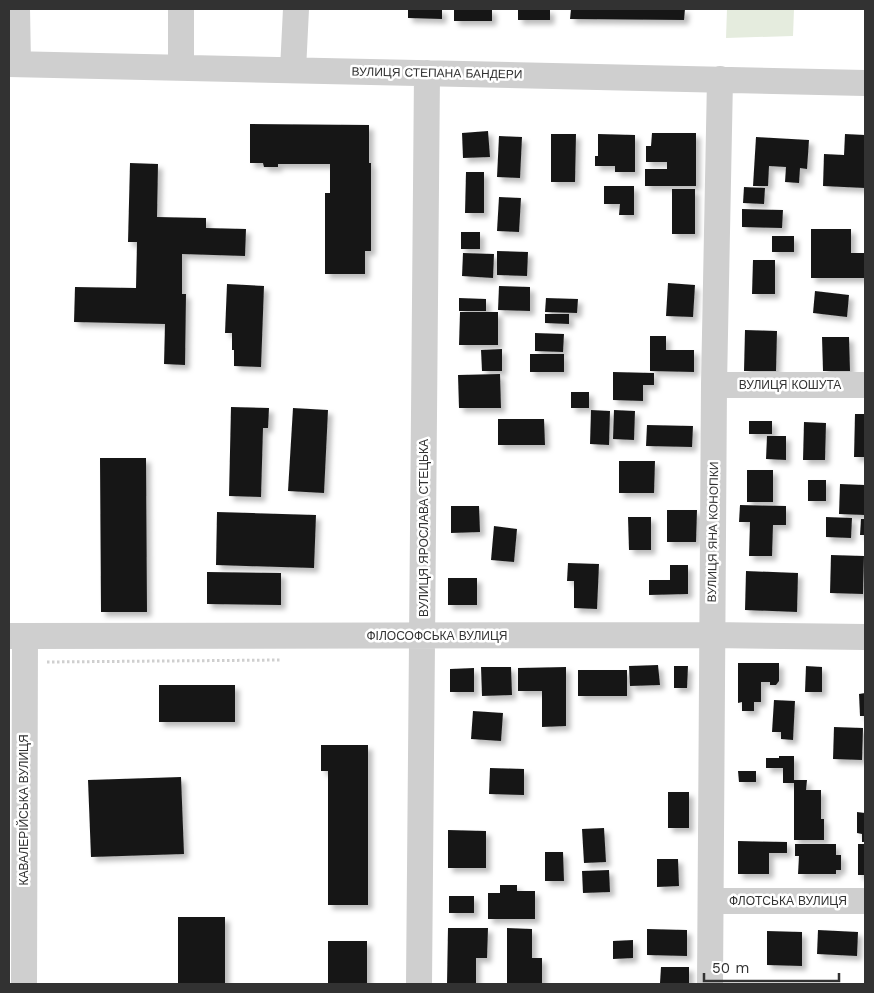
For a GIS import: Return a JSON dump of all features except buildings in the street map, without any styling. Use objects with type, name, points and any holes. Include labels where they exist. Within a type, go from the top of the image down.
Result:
[{"type":"street","points":[[13,64],[17,9]]},
{"type":"street","points":[[181,9],[181,68]]},
{"type":"street","points":[[293,70],[296,9]]},
{"type":"street","name":"ВУЛИЦЯ СТЕПАНА БАНДЕРИ","points":[[13,64],[865,83]]},
{"type":"street","name":"ВУЛИЦЯ ЯРОСЛАВА СТЕЦЬКА","points":[[420,984],[427,73]]},
{"type":"street","name":"ВУЛИЦЯ ЯНА КОНОПКИ","points":[[710,984],[714,385],[720,79]]},
{"type":"street","name":"ВУЛИЦЯ КОШУТА","points":[[714,385],[865,385]]},
{"type":"street","name":"ФІЛОСОФСЬКА ВУЛИЦЯ","points":[[17,636],[712,635],[865,637]]},
{"type":"street","name":"КАВАЛЕРІЙСЬКА ВУЛИЦЯ","points":[[17,636],[25,662],[19,974]]},
{"type":"street","name":"ФЛОТСЬКА ВУЛИЦЯ","points":[[711,901],[865,901]]},
{"type":"path","points":[[25,662],[285,660]]},
{"type":"shaded area","points":[[727,9],[794,9],[793,36],[726,38]]}]
